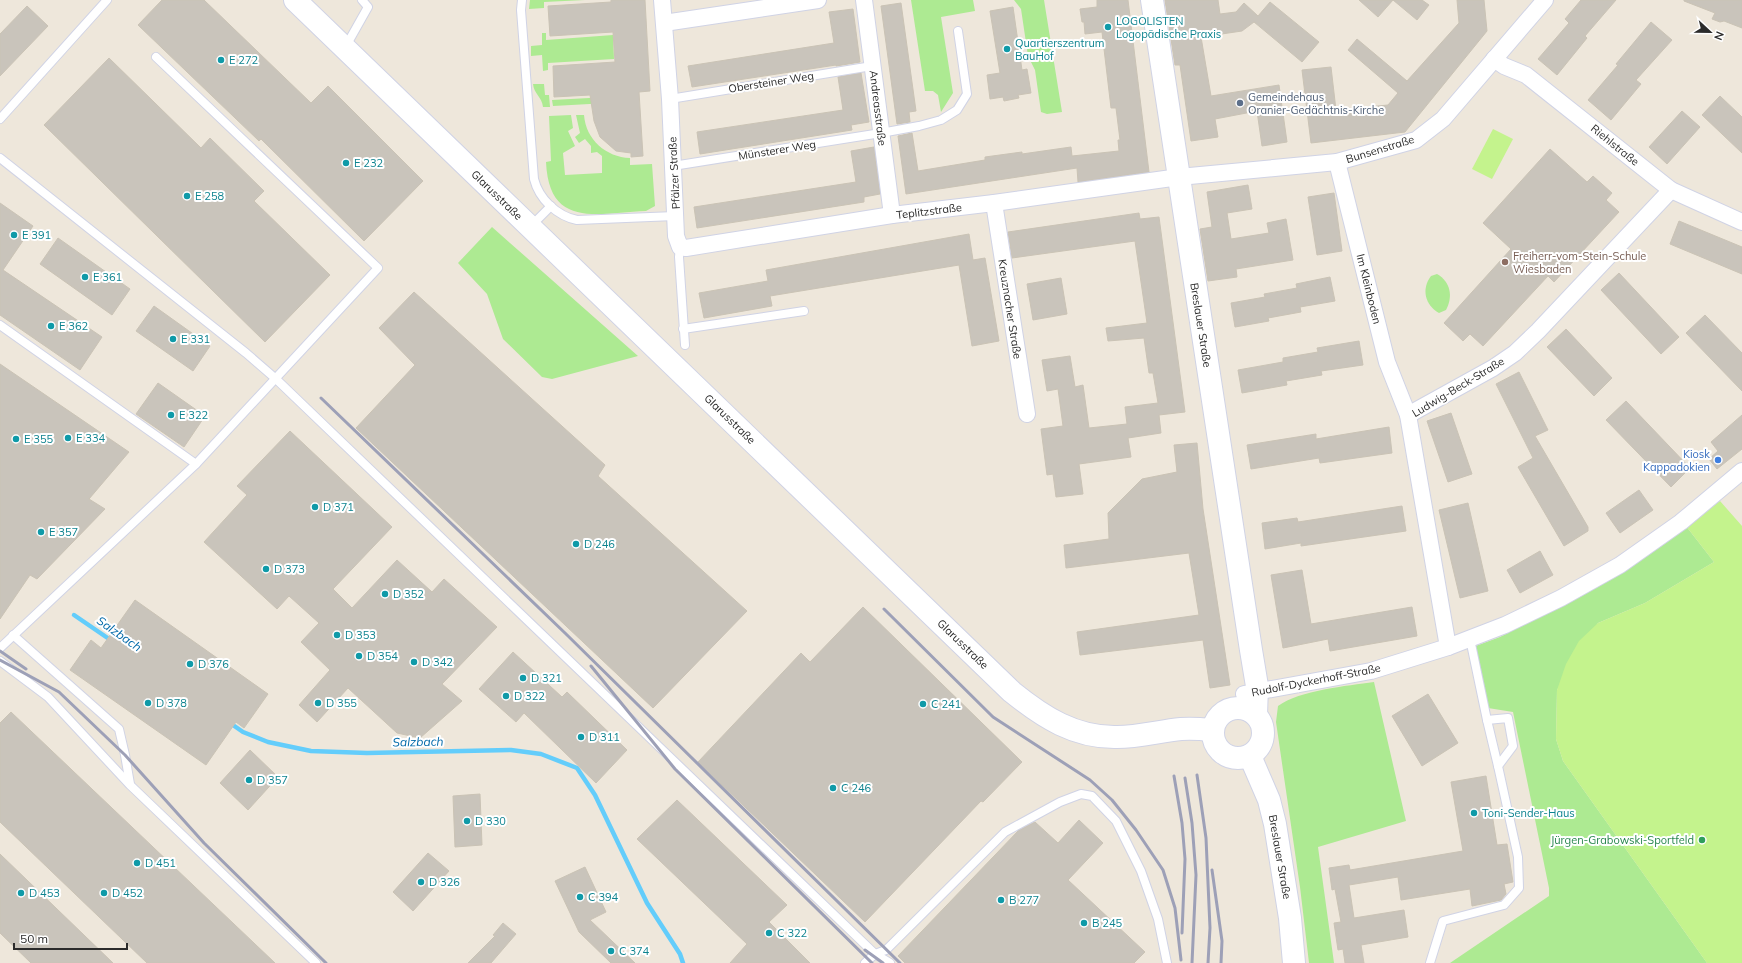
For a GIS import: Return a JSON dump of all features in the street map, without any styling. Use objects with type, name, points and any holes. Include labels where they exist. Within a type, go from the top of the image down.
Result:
[{"type":"street","name":"Glarusstraße","points":[[294,0],[1007,686],[1032,708],[1048,719],[1067,728],[1090,735],[1117,737],[1182,729],[1212,730]]},
{"type":"street","name":"Pfälzer Straße","points":[[662,0],[674,166],[676,236],[680,247]]},
{"type":"street","points":[[664,23],[818,0]]},
{"type":"street","name":"Andreasstraße","points":[[864,0],[892,215]]},
{"type":"street","name":"Breslauer Straße","points":[[1152,0],[1251,650],[1245,698],[1260,720],[1263,733],[1259,746],[1250,756],[1269,800],[1275,824],[1290,918],[1294,963]]},
{"type":"street","name":"Bunsenstraße","points":[[1179,177],[1336,162],[1416,140],[1443,119],[1494,59],[1536,3]]},
{"type":"street","name":"Riehlstraße","points":[[1494,59],[1504,66],[1526,74],[1670,190],[1742,222]]},
{"type":"street","name":"Im Kleinboden","points":[[1336,162],[1388,362],[1408,415]]},
{"type":"street","name":"Teplitzstraße","points":[[680,247],[693,248],[892,215],[994,203],[1179,177]]},
{"type":"street","name":"Ludwig-Beck-Straße","points":[[1448,647],[1408,415],[1493,368],[1515,353],[1538,331],[1670,190]]},
{"type":"street","name":"Kreuznacher Straße","points":[[994,203],[1027,414]]},
{"type":"street","name":"Rudolf-Dyckerhoff-Straße","points":[[1245,698],[1371,672],[1448,647],[1505,625],[1561,598],[1620,565],[1681,522],[1742,471]]},
{"type":"street","points":[[1245,698],[1219,715],[1213,725],[1212,736],[1217,748],[1226,756],[1238,759],[1250,756]]},
{"type":"lane","points":[[0,119],[107,0]]},
{"type":"lane","points":[[362,0],[368,7]]},
{"type":"lane","points":[[345,48],[368,7],[374,0]]},
{"type":"lane","points":[[522,0],[521,10],[534,179],[539,192],[551,206],[562,215],[577,220],[675,216]]},
{"type":"lane","name":"Münsterer Weg","points":[[674,166],[881,133],[919,126],[941,120],[958,110],[967,94],[958,31]]},
{"type":"lane","points":[[0,648],[196,464],[378,268],[156,57]]},
{"type":"lane","name":"Obersteiner Weg","points":[[670,99],[872,66]]},
{"type":"lane","points":[[0,158],[240,348],[276,379],[875,954],[890,963]]},
{"type":"lane","points":[[530,227],[551,206]]},
{"type":"lane","name":"Pfälzer Straße","points":[[680,247],[679,257],[685,345]]},
{"type":"lane","points":[[683,329],[804,311]]},
{"type":"lane","points":[[0,325],[196,464]]},
{"type":"lane","points":[[13,635],[119,730],[130,785]]},
{"type":"lane","points":[[1430,963],[1443,921],[1504,905],[1519,888],[1518,857],[1470,639]]},
{"type":"lane","points":[[0,661],[48,697],[130,785],[316,963]]},
{"type":"lane","points":[[1487,720],[1508,718],[1513,746],[1498,766]]},
{"type":"lane","points":[[865,963],[875,954],[886,950],[1005,832],[1060,802],[1081,794],[1092,796],[1116,820],[1141,871],[1158,918],[1167,963]]},
{"type":"green space","points":[[530,0],[585,0],[544,2],[544,8],[529,9]]},
{"type":"green space","points":[[911,0],[973,0],[975,11],[941,17],[953,93],[941,112],[938,95],[933,91],[925,91]]},
{"type":"green space","points":[[1014,0],[1044,0],[1062,112],[1047,114],[1041,112],[1035,70],[1028,56],[1021,9]]},
{"type":"green space","points":[[542,33],[546,33],[546,40],[613,35],[614,59],[548,63],[548,70],[543,71],[542,55],[531,56],[531,46],[542,45]]},
{"type":"green space","points":[[533,84],[544,84],[545,95],[549,95],[550,107],[543,107]]},
{"type":"green space","points":[[608,97],[608,103],[553,106],[552,100]]},
{"type":"green space","points":[[571,115],[573,128],[568,131],[575,146],[563,153],[565,175],[602,173],[602,156],[597,152],[591,153],[591,146],[585,139],[579,143],[575,137],[580,133],[576,115],[584,115],[589,132],[593,139],[605,151],[621,157],[630,158],[630,165],[652,164],[655,206],[646,211],[594,214],[579,212],[566,207],[556,198],[549,183],[546,162],[551,161],[549,116]]},
{"type":"green space","points":[[1493,129],[1513,139],[1492,179],[1472,169]]},
{"type":"green space","points":[[492,227],[638,356],[552,379],[542,377],[503,339],[487,294],[458,263]]},
{"type":"green space","points":[[1437,274],[1442,277],[1448,285],[1450,295],[1450,300],[1446,310],[1439,313],[1430,306],[1425,291],[1431,276]]},
{"type":"green space","points":[[1720,501],[1742,526],[1742,963],[1707,963],[1563,761],[1556,739],[1557,690],[1566,664],[1579,641],[1598,623],[1645,603],[1714,562],[1686,526]]},
{"type":"green space","points":[[1686,526],[1714,562],[1645,603],[1598,623],[1557,690],[1556,739],[1563,761],[1707,963],[1450,963],[1549,896],[1549,888],[1513,712],[1488,708],[1473,647],[1500,637],[1544,614]]},
{"type":"green space","points":[[1374,682],[1406,821],[1318,847],[1334,963],[1309,963],[1300,887],[1276,722],[1278,706],[1298,696],[1311,692]]},
{"type":"building","points":[[162,0],[204,0],[311,103],[328,86],[423,181],[364,241],[261,139],[259,141],[138,25]]},
{"type":"building","points":[[611,0],[645,0],[650,91],[639,92],[643,156],[631,157],[631,153],[616,151],[600,137],[594,121],[590,95],[554,97],[553,66],[615,62],[613,32],[550,36],[548,6],[611,2]]},
{"type":"building","points":[[1097,0],[1128,0],[1149,172],[1078,182],[1077,168],[906,194],[898,136],[912,133],[918,171],[985,160],[985,157],[1022,152],[1022,154],[1071,147],[1072,156],[1119,151],[1118,140],[1120,140],[1116,108],[1111,108],[1102,32],[1085,34],[1084,22],[1082,22],[1080,9],[1097,7]]},
{"type":"building","points":[[1165,0],[1218,0],[1220,14],[1236,12],[1244,3],[1258,16],[1270,2],[1319,42],[1302,62],[1254,22],[1242,31],[1201,37],[1211,96],[1279,85],[1287,142],[1262,146],[1257,111],[1215,119],[1218,137],[1191,141],[1180,65],[1175,65]]},
{"type":"building","points":[[1359,0],[1393,0],[1378,17]]},
{"type":"building","points":[[1393,0],[1422,0],[1429,5],[1417,20]]},
{"type":"building","points":[[1457,0],[1484,0],[1487,31],[1405,132],[1311,143],[1302,70],[1331,67],[1336,110],[1388,105],[1398,93],[1348,50],[1357,39],[1407,81],[1459,23]]},
{"type":"building","points":[[1581,0],[1616,0],[1585,36],[1587,38],[1557,75],[1538,59],[1569,23],[1565,19]]},
{"type":"building","points":[[1684,0],[1742,0],[1742,28],[1724,21],[1720,22],[1712,19],[1715,13]]},
{"type":"building","points":[[901,3],[916,111],[909,112],[910,122],[897,124],[881,6]]},
{"type":"building","points":[[27,6],[48,26],[0,76],[0,34]]},
{"type":"building","points":[[1013,7],[1022,70],[1027,69],[1031,93],[1018,95],[1019,98],[1004,101],[1003,97],[990,99],[987,75],[1000,73],[990,11]]},
{"type":"building","points":[[853,9],[860,62],[692,87],[688,66],[834,43],[829,12]]},
{"type":"building","points":[[1651,22],[1672,40],[1636,80],[1641,84],[1611,120],[1588,100],[1618,65],[1616,64]]},
{"type":"building","name":"E 258","points":[[109,58],[201,148],[210,138],[264,191],[254,201],[330,275],[265,342],[44,125]]},
{"type":"building","points":[[861,73],[869,122],[851,125],[852,130],[700,154],[697,132],[843,110],[838,77]]},
{"type":"building","points":[[1720,96],[1742,117],[1742,153],[1702,115]]},
{"type":"building","points":[[1682,111],[1700,127],[1667,164],[1649,147]]},
{"type":"building","points":[[874,147],[880,194],[864,197],[864,202],[697,228],[694,207],[856,182],[851,151]]},
{"type":"building","points":[[1550,149],[1587,182],[1593,176],[1612,193],[1606,200],[1619,212],[1554,282],[1548,276],[1483,346],[1470,334],[1463,341],[1444,323],[1511,249],[1483,223]]},
{"type":"building","points":[[1248,185],[1252,209],[1227,213],[1231,239],[1269,233],[1267,223],[1286,219],[1293,260],[1236,269],[1237,277],[1208,281],[1200,229],[1212,227],[1207,192]]},
{"type":"building","points":[[1334,193],[1342,251],[1317,255],[1308,197]]},
{"type":"building","name":"E 362","points":[[0,203],[33,226],[3,270],[102,337],[80,370],[0,315]]},
{"type":"building","points":[[1139,213],[1140,219],[1159,217],[1185,412],[1159,415],[1161,433],[1128,438],[1131,457],[1079,464],[1083,494],[1056,497],[1053,474],[1047,475],[1041,429],[1063,426],[1058,389],[1047,391],[1042,360],[1070,356],[1075,387],[1083,385],[1089,428],[1127,424],[1125,407],[1158,403],[1153,373],[1149,373],[1144,338],[1108,341],[1106,328],[1147,323],[1135,241],[1012,258],[1008,232]]},
{"type":"building","points":[[1679,221],[1742,247],[1742,274],[1670,244]]},
{"type":"building","points":[[969,234],[973,260],[985,258],[999,341],[972,346],[959,265],[770,296],[772,306],[704,318],[699,293],[768,281],[766,270]]},
{"type":"building","name":"E 361","points":[[58,238],[130,289],[112,315],[40,264]]},
{"type":"building","points":[[1619,273],[1679,337],[1661,354],[1601,290]]},
{"type":"building","points":[[1330,277],[1335,301],[1300,307],[1301,312],[1268,318],[1269,321],[1235,327],[1231,303],[1265,297],[1264,294],[1297,288],[1296,284]]},
{"type":"building","points":[[1061,278],[1067,314],[1033,320],[1027,284]]},
{"type":"building","name":"D 246","points":[[414,292],[605,465],[598,476],[747,611],[653,708],[356,428],[415,365],[379,328]]},
{"type":"building","name":"E 331","points":[[154,306],[210,346],[193,371],[136,331]]},
{"type":"building","points":[[1705,315],[1742,353],[1742,391],[1686,333]]},
{"type":"building","points":[[1566,329],[1612,378],[1594,396],[1547,347]]},
{"type":"building","points":[[1359,341],[1363,365],[1321,371],[1322,375],[1286,381],[1287,385],[1242,393],[1238,370],[1283,362],[1283,358],[1318,352],[1317,348]]},
{"type":"building","points":[[0,364],[129,452],[89,499],[105,509],[37,579],[30,575],[0,619]]},
{"type":"building","points":[[1519,372],[1548,430],[1535,436],[1588,527],[1588,531],[1564,546],[1518,467],[1533,458],[1496,384]]},
{"type":"building","name":"E 322","points":[[158,383],[205,416],[184,447],[136,414]]},
{"type":"building","points":[[1626,401],[1690,468],[1671,487],[1606,420]]},
{"type":"building","points":[[1451,413],[1472,474],[1448,482],[1427,421]]},
{"type":"building","points":[[1742,415],[1742,449],[1717,469],[1709,459],[1718,451],[1711,442]]},
{"type":"building","points":[[1389,427],[1392,453],[1320,463],[1319,458],[1251,469],[1247,445],[1316,434],[1316,439]]},
{"type":"building","points":[[290,431],[392,527],[333,589],[352,608],[397,560],[432,592],[444,579],[497,627],[442,684],[462,701],[420,738],[397,733],[348,688],[317,722],[299,705],[330,670],[301,642],[319,623],[289,596],[277,609],[204,542],[247,495],[237,486]]},
{"type":"building","points":[[1197,443],[1203,509],[1230,685],[1210,688],[1203,640],[1080,655],[1077,632],[1199,615],[1189,553],[1066,568],[1064,545],[1109,539],[1108,513],[1142,479],[1177,472],[1174,445]]},
{"type":"building","points":[[1639,490],[1653,510],[1620,533],[1606,513]]},
{"type":"building","points":[[1468,503],[1488,591],[1460,598],[1439,510]]},
{"type":"building","points":[[1402,506],[1406,531],[1301,546],[1301,543],[1265,549],[1262,523],[1297,518],[1298,522]]},
{"type":"building","points":[[1540,551],[1553,575],[1520,593],[1507,570]]},
{"type":"building","points":[[1302,570],[1311,624],[1412,607],[1417,636],[1330,651],[1328,639],[1283,648],[1271,575]]},
{"type":"building","points":[[135,600],[268,694],[244,728],[236,722],[206,765],[70,670],[91,640],[101,648]]},
{"type":"building","name":"C 246","points":[[863,607],[1022,762],[983,802],[981,801],[865,922],[698,762],[801,653],[810,662]]},
{"type":"building","points":[[513,652],[562,697],[567,692],[627,750],[596,783],[524,713],[516,722],[479,689]]},
{"type":"building","points":[[1428,694],[1458,743],[1422,766],[1392,716]]},
{"type":"building","points":[[11,712],[275,963],[147,963],[0,822],[0,723]]},
{"type":"building","name":"D 357","points":[[250,750],[278,777],[248,810],[220,783]]},
{"type":"building","name":"Toni-Sender-Haus","points":[[1486,776],[1497,845],[1507,844],[1513,882],[1504,884],[1506,894],[1501,900],[1472,906],[1470,889],[1401,900],[1398,877],[1349,885],[1354,918],[1404,910],[1408,937],[1361,945],[1364,963],[1345,963],[1343,949],[1338,950],[1334,923],[1341,922],[1335,889],[1332,890],[1329,868],[1349,865],[1350,870],[1463,851],[1451,782]]},
{"type":"building","name":"D 330","points":[[480,794],[482,845],[455,847],[453,796]]},
{"type":"building","points":[[677,800],[787,905],[769,922],[810,963],[730,963],[747,944],[637,839]]},
{"type":"building","name":"B 277","points":[[1079,820],[1103,843],[1068,880],[1145,952],[1134,963],[905,963],[898,956],[1019,830],[1035,822],[1058,843]]},
{"type":"building","name":"D 326","points":[[428,853],[449,871],[413,911],[393,892]]},
{"type":"building","name":"D 453","points":[[0,854],[113,963],[31,963],[0,933]]},
{"type":"building","name":"C 394","points":[[585,867],[606,912],[590,920],[635,963],[611,963],[579,932],[555,881]]},
{"type":"building","points":[[503,923],[516,934],[491,963],[468,963],[495,936],[493,935]]},
{"type":"waterway","name":"Salzbach","points":[[74,615],[112,641]]},
{"type":"waterway","name":"Salzbach","points":[[230,723],[243,732],[268,742],[311,751],[367,753],[511,750],[541,754],[577,768],[595,795],[647,903],[680,954],[683,963]]},
{"type":"railway","points":[[321,398],[565,633],[900,963]]},
{"type":"railway","points":[[884,609],[993,717],[1090,780],[1112,800],[1136,830],[1163,870],[1175,908],[1181,960]]},
{"type":"railway","points":[[0,651],[26,669]]},
{"type":"railway","points":[[0,660],[59,692],[125,755],[204,843],[326,963]]},
{"type":"railway","points":[[591,666],[675,769],[872,963]]},
{"type":"railway","points":[[1197,775],[1206,838],[1210,928],[1208,963]]},
{"type":"railway","points":[[1174,776],[1182,823],[1185,859],[1182,933]]},
{"type":"railway","points":[[1185,778],[1192,823],[1196,875],[1192,963]]},
{"type":"railway","points":[[1212,870],[1222,941],[1221,963]]},
{"type":"railway","points":[[865,950],[883,963]]},
{"type":"place","name":"LOGOLISTEN Logopädische Praxis","points":[[1108,27]]},
{"type":"place","name":"Quartierszentrum BauHof","points":[[1007,49]]},
{"type":"place","name":"E 272","points":[[221,60]]},
{"type":"place","name":"Gemeindehaus Oranier-Gedächtnis-Kirche","points":[[1240,103]]},
{"type":"place","name":"E 232","points":[[346,163]]},
{"type":"place","name":"E 258","points":[[187,196]]},
{"type":"place","name":"E 391","points":[[14,235]]},
{"type":"place","name":"Freiherr-vom-Stein-Schule Wiesbaden","points":[[1505,262]]},
{"type":"place","name":"E 361","points":[[85,277]]},
{"type":"place","name":"E 362","points":[[51,326]]},
{"type":"place","name":"E 331","points":[[173,339]]},
{"type":"place","name":"E 322","points":[[171,415]]},
{"type":"place","name":"E 334","points":[[68,438]]},
{"type":"place","name":"E 355","points":[[16,439]]},
{"type":"place","name":"Kiosk Kappadokien","points":[[1718,460]]},
{"type":"place","name":"D 371","points":[[315,507]]},
{"type":"place","name":"E 357","points":[[41,532]]},
{"type":"place","name":"D 246","points":[[576,544]]},
{"type":"place","name":"D 373","points":[[266,569]]},
{"type":"place","name":"D 352","points":[[385,594]]},
{"type":"place","name":"D 353","points":[[337,635]]},
{"type":"place","name":"D 354","points":[[359,656]]},
{"type":"place","name":"D 342","points":[[414,662]]},
{"type":"place","name":"D 376","points":[[190,664]]},
{"type":"place","name":"D 321","points":[[523,678]]},
{"type":"place","name":"D 322","points":[[506,696]]},
{"type":"place","name":"D 378","points":[[148,703]]},
{"type":"place","name":"D 355","points":[[318,703]]},
{"type":"place","name":"C 241","points":[[923,704]]},
{"type":"place","name":"D 311","points":[[581,737]]},
{"type":"place","name":"D 357","points":[[249,780]]},
{"type":"place","name":"C 246","points":[[833,788]]},
{"type":"place","name":"Toni-Sender-Haus","points":[[1474,813]]},
{"type":"place","name":"D 330","points":[[467,821]]},
{"type":"place","name":"Jürgen-Grabowski-Sportfeld","points":[[1702,840]]},
{"type":"place","name":"D 451","points":[[137,863]]},
{"type":"place","name":"D 326","points":[[421,882]]},
{"type":"place","name":"D 453","points":[[21,893]]},
{"type":"place","name":"D 452","points":[[104,893]]},
{"type":"place","name":"C 394","points":[[580,897]]},
{"type":"place","name":"B 277","points":[[1001,900]]},
{"type":"place","name":"B 245","points":[[1084,923]]},
{"type":"place","name":"C 322","points":[[769,933]]},
{"type":"place","name":"C 374","points":[[611,951]]}]
